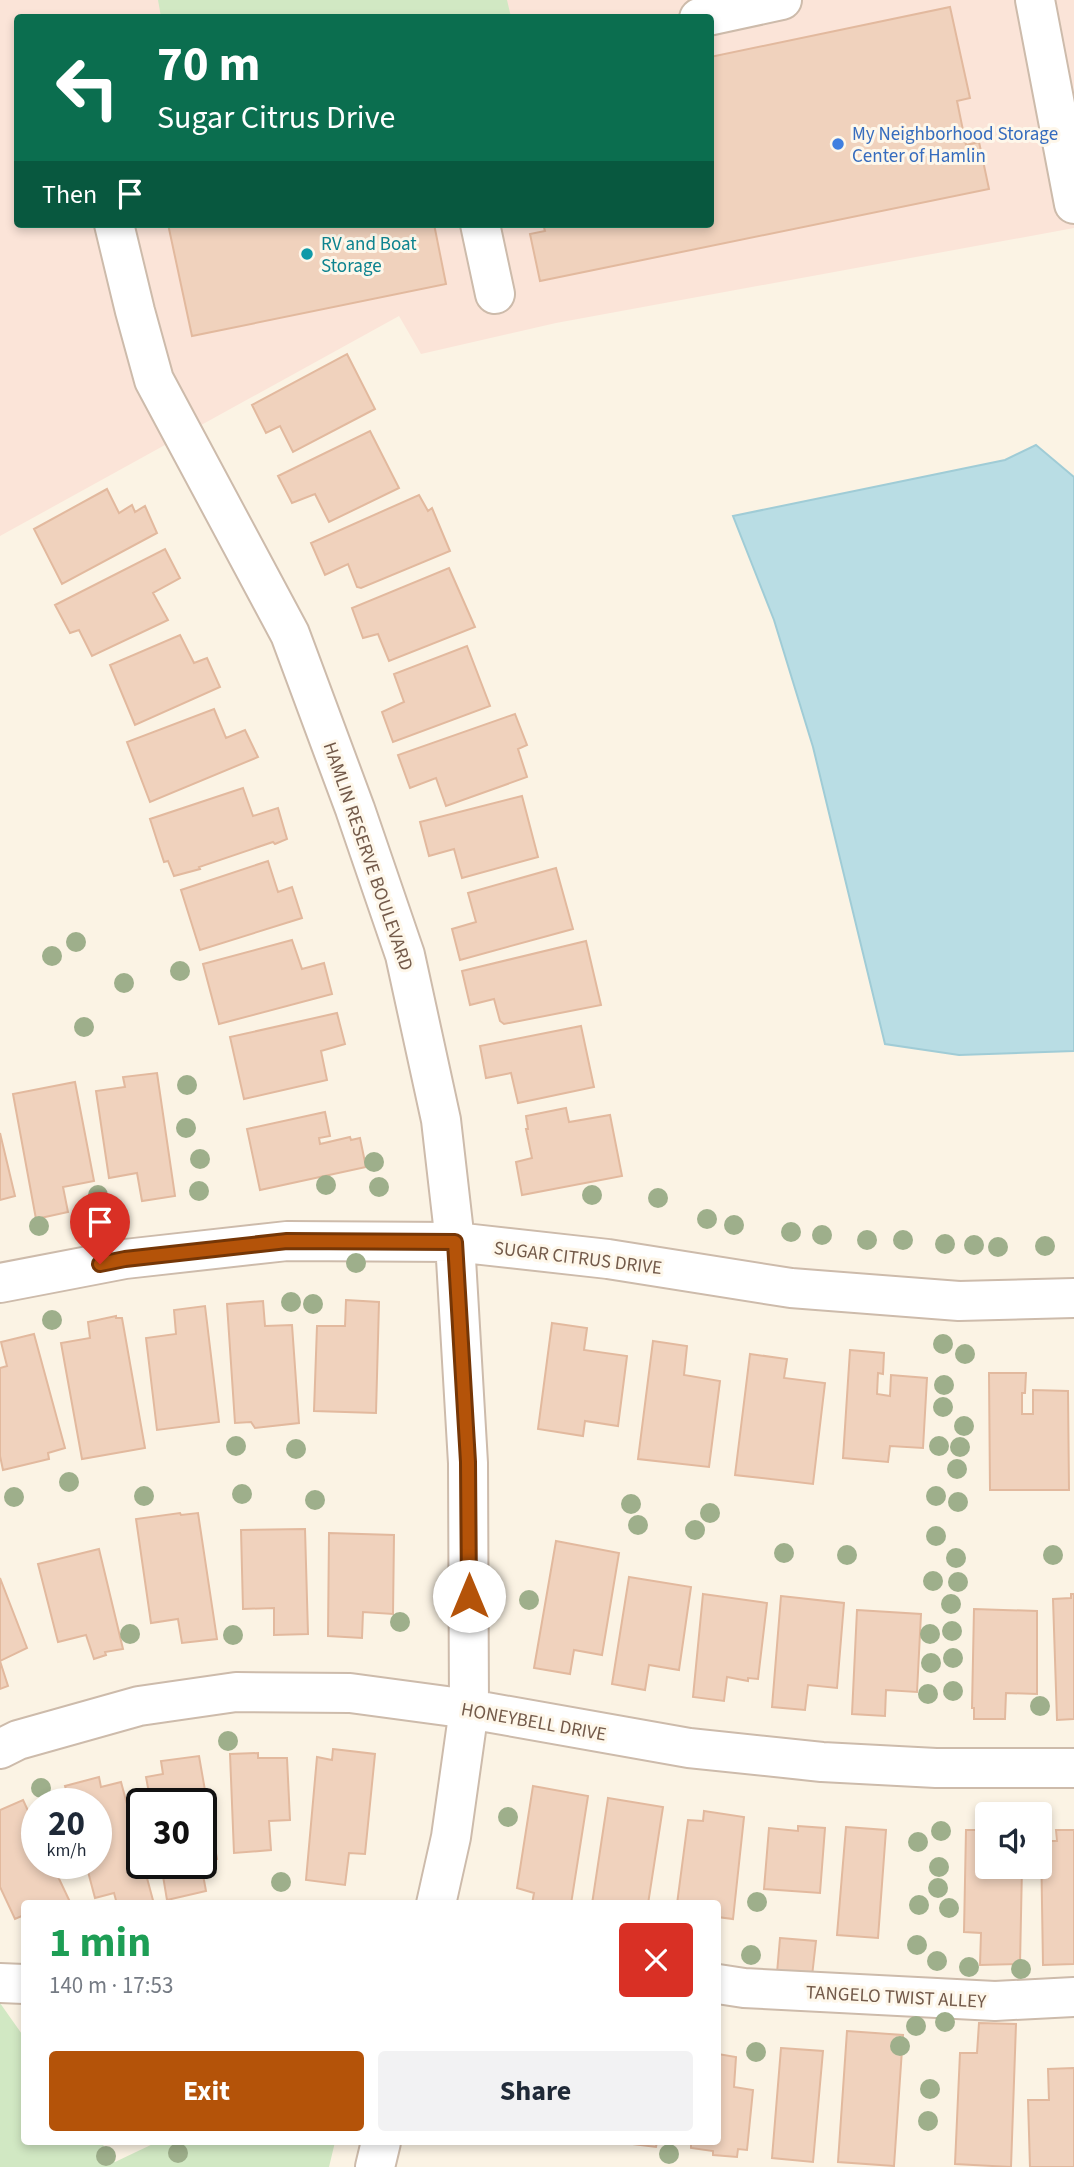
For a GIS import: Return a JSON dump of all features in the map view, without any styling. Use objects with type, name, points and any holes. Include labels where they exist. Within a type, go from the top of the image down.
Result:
[{"type":"street","points":[[714,15],[782,0]]},
{"type":"street","points":[[1035,0],[1074,204]]},
{"type":"street","name":"HAMLIN RESERVE BOULEVARD","points":[[115,228],[154,380],[290,634],[355,809],[405,955],[441,1120],[455,1242],[468,1462],[469,1709],[452,1836],[437,1900]]},
{"type":"street","points":[[481,228],[495,294]]},
{"type":"street","name":"SUGAR CITRUS DRIVE","points":[[0,1283],[125,1259],[287,1241],[455,1242],[608,1259],[790,1288],[959,1301],[1074,1298]]},
{"type":"street","name":"HONEYBELL DRIVE","points":[[0,1749],[18,1740],[139,1706],[236,1692],[350,1693],[469,1709],[689,1748],[822,1762],[936,1768],[1074,1768]]},
{"type":"street","points":[[0,1983],[21,1984]]},
{"type":"street","name":"TANGELO TWIST ALLEY","points":[[721,1984],[744,1988],[995,2001],[1074,1997]]},
{"type":"shaded area","points":[[0,0],[1074,0],[1074,228],[556,323],[421,354],[399,316],[0,536]]},
{"type":"green space","points":[[158,0],[507,0],[510,14],[160,14]]},
{"type":"green space","points":[[0,2003],[21,2033],[21,2145],[103,2145],[115,2162],[151,2145],[334,2145],[329,2167],[0,2167]]},
{"type":"water","points":[[1036,445],[1074,477],[1074,1051],[959,1055],[885,1044],[813,747],[774,620],[733,516],[1005,460]]},
{"type":"building","name":"My Neighborhood Storage Center of Hamlin","points":[[950,7],[970,98],[957,101],[966,145],[979,142],[989,189],[540,281],[530,234],[545,231],[544,228],[714,228],[714,56]]},
{"type":"building","name":"RV and Boat Storage","points":[[169,228],[435,228],[446,284],[192,336]]},
{"type":"building","points":[[347,354],[375,409],[293,452],[280,426],[266,433],[252,405]]},
{"type":"building","points":[[370,431],[399,488],[329,522],[315,494],[292,503],[278,476]]},
{"type":"building","points":[[107,489],[119,513],[132,505],[135,512],[145,506],[157,533],[62,584],[34,529]]},
{"type":"building","points":[[419,495],[428,511],[432,508],[450,551],[361,588],[357,587],[348,564],[325,575],[311,543]]},
{"type":"building","points":[[165,549],[180,578],[153,593],[168,620],[92,656],[79,630],[70,633],[55,605]]},
{"type":"building","points":[[449,568],[475,627],[389,661],[378,634],[363,638],[352,608]]},
{"type":"building","points":[[180,635],[194,663],[207,658],[220,687],[135,725],[110,665]]},
{"type":"building","points":[[467,646],[490,706],[393,742],[382,712],[404,702],[394,674]]},
{"type":"building","points":[[214,709],[226,738],[245,730],[258,757],[150,802],[127,742]]},
{"type":"building","points":[[515,714],[527,745],[518,749],[527,777],[446,806],[436,778],[410,788],[398,755]]},
{"type":"building","points":[[243,788],[253,816],[278,808],[287,839],[174,876],[168,861],[164,862],[150,819]]},
{"type":"building","points":[[522,796],[538,857],[462,878],[454,849],[429,856],[420,822]]},
{"type":"building","points":[[268,861],[278,892],[292,887],[302,918],[200,950],[181,890]]},
{"type":"building","points":[[556,868],[573,929],[460,960],[452,929],[476,922],[468,893]]},
{"type":"building","points":[[292,940],[302,969],[324,963],[332,994],[219,1024],[203,964]]},
{"type":"building","points":[[586,941],[601,1005],[504,1024],[500,1021],[494,999],[470,1005],[462,971]]},
{"type":"building","points":[[337,1013],[345,1044],[321,1051],[327,1080],[244,1099],[230,1037]]},
{"type":"building","points":[[581,1026],[594,1087],[518,1103],[511,1073],[486,1078],[480,1046]]},
{"type":"building","points":[[157,1073],[175,1196],[142,1201],[137,1173],[109,1178],[96,1091],[125,1087],[123,1077]]},
{"type":"building","points":[[75,1082],[94,1181],[63,1187],[68,1212],[36,1219],[13,1094]]},
{"type":"building","points":[[566,1108],[569,1122],[610,1115],[622,1176],[522,1195],[516,1162],[532,1158],[526,1116]]},
{"type":"building","points":[[325,1112],[330,1136],[319,1138],[320,1144],[350,1137],[351,1140],[360,1138],[366,1167],[260,1190],[247,1129]]},
{"type":"building","points":[[0,1133],[15,1196],[0,1200]]},
{"type":"building","points":[[346,1300],[379,1302],[376,1413],[314,1411],[317,1326],[345,1326]]},
{"type":"building","points":[[263,1301],[265,1326],[292,1325],[299,1423],[255,1428],[251,1422],[235,1423],[227,1304]]},
{"type":"building","points":[[205,1306],[219,1422],[157,1430],[146,1338],[176,1334],[174,1310]]},
{"type":"building","points":[[116,1316],[122,1318],[145,1448],[82,1459],[61,1343],[90,1338],[88,1322]]},
{"type":"building","points":[[552,1323],[587,1328],[584,1350],[627,1356],[618,1426],[585,1421],[583,1436],[538,1429]]},
{"type":"building","points":[[34,1334],[65,1448],[48,1453],[49,1459],[3,1470],[0,1456],[0,1368],[7,1366],[1,1342]]},
{"type":"building","points":[[653,1341],[687,1346],[684,1375],[720,1381],[709,1467],[638,1459]]},
{"type":"building","points":[[850,1350],[884,1353],[883,1374],[878,1373],[877,1394],[890,1396],[891,1375],[927,1378],[923,1448],[890,1446],[888,1462],[843,1458]]},
{"type":"building","points":[[750,1354],[787,1359],[784,1378],[825,1383],[813,1484],[735,1475]]},
{"type":"building","points":[[989,1373],[1026,1373],[1022,1414],[1033,1414],[1033,1390],[1068,1391],[1069,1490],[990,1490]]},
{"type":"building","points":[[198,1513],[217,1639],[182,1643],[178,1619],[151,1623],[136,1519]]},
{"type":"building","points":[[305,1529],[308,1634],[274,1635],[274,1608],[243,1609],[241,1530]]},
{"type":"building","points":[[329,1533],[394,1535],[393,1614],[363,1612],[362,1638],[328,1636]]},
{"type":"building","points":[[556,1541],[619,1553],[602,1655],[574,1650],[570,1674],[534,1668]]},
{"type":"building","points":[[99,1549],[123,1649],[105,1652],[106,1655],[94,1659],[86,1635],[58,1642],[38,1564]]},
{"type":"building","points":[[629,1577],[691,1587],[679,1670],[649,1665],[645,1690],[612,1684]]},
{"type":"building","points":[[0,1578],[27,1648],[0,1661]]},
{"type":"building","points":[[703,1594],[767,1603],[758,1679],[748,1678],[748,1681],[727,1677],[724,1701],[693,1697]]},
{"type":"building","points":[[1071,1594],[1074,1594],[1074,1719],[1057,1720],[1053,1599],[1071,1598]]},
{"type":"building","points":[[781,1596],[844,1603],[837,1688],[808,1685],[805,1710],[772,1707]]},
{"type":"building","points":[[974,1609],[1037,1611],[1037,1694],[1006,1693],[1005,1719],[974,1719]]},
{"type":"building","points":[[857,1610],[921,1614],[917,1692],[886,1690],[885,1716],[852,1714]]},
{"type":"building","points":[[0,1661],[8,1686],[0,1689]]},
{"type":"building","points":[[333,1749],[375,1754],[365,1854],[349,1853],[345,1885],[306,1880],[317,1757],[332,1760]]},
{"type":"building","points":[[258,1753],[258,1758],[287,1758],[290,1820],[269,1821],[271,1850],[234,1853],[230,1754]]},
{"type":"building","points":[[199,1756],[205,1788],[148,1788],[146,1777],[163,1774],[161,1761]]},
{"type":"building","points":[[99,1777],[101,1787],[121,1782],[126,1800],[126,1879],[147,1879],[153,1900],[116,1900],[114,1893],[95,1898],[90,1879],[112,1879],[112,1788],[66,1788]]},
{"type":"building","points":[[533,1786],[588,1796],[572,1900],[533,1900],[534,1893],[517,1888]]},
{"type":"building","points":[[608,1798],[663,1807],[649,1900],[593,1900]]},
{"type":"building","points":[[21,1801],[21,1879],[59,1879],[69,1900],[21,1900],[21,1916],[15,1919],[0,1887],[0,1810]]},
{"type":"building","points":[[704,1811],[744,1817],[733,1919],[721,1917],[721,1900],[678,1900],[688,1820],[703,1821]]},
{"type":"building","points":[[798,1826],[825,1828],[820,1893],[764,1889],[769,1828],[798,1831]]},
{"type":"building","points":[[846,1827],[886,1830],[878,1938],[837,1935]]},
{"type":"building","points":[[966,1830],[975,1830],[975,1879],[1022,1879],[1020,1964],[980,1965],[981,1933],[964,1932]]},
{"type":"building","points":[[1056,1830],[1074,1830],[1074,1964],[1043,1965],[1042,1879],[1052,1879],[1052,1841],[1057,1841]]},
{"type":"building","points":[[164,1879],[204,1879],[206,1891],[167,1900]]},
{"type":"building","points":[[780,1938],[816,1941],[812,1976],[777,1973]]},
{"type":"building","points":[[979,2023],[1016,2024],[1011,2167],[955,2164],[960,2053],[977,2053]]},
{"type":"building","points":[[847,2031],[903,2035],[894,2166],[838,2162]]},
{"type":"building","points":[[781,2048],[823,2051],[813,2162],[772,2158]]},
{"type":"building","points":[[721,2054],[736,2057],[734,2087],[753,2090],[747,2150],[738,2149],[737,2157],[713,2155],[713,2151],[691,2148],[691,2145],[721,2145]]},
{"type":"building","points":[[1074,2068],[1074,2167],[1030,2167],[1028,2100],[1049,2100],[1048,2069]]},
{"type":"place","name":"My Neighborhood Storage Center of Hamlin","points":[[838,144]]},
{"type":"place","name":"RV and Boat Storage","points":[[307,254]]},
{"type":"route","points":[[100,1264],[287,1241],[455,1242],[468,1462],[469,1596]]}]
